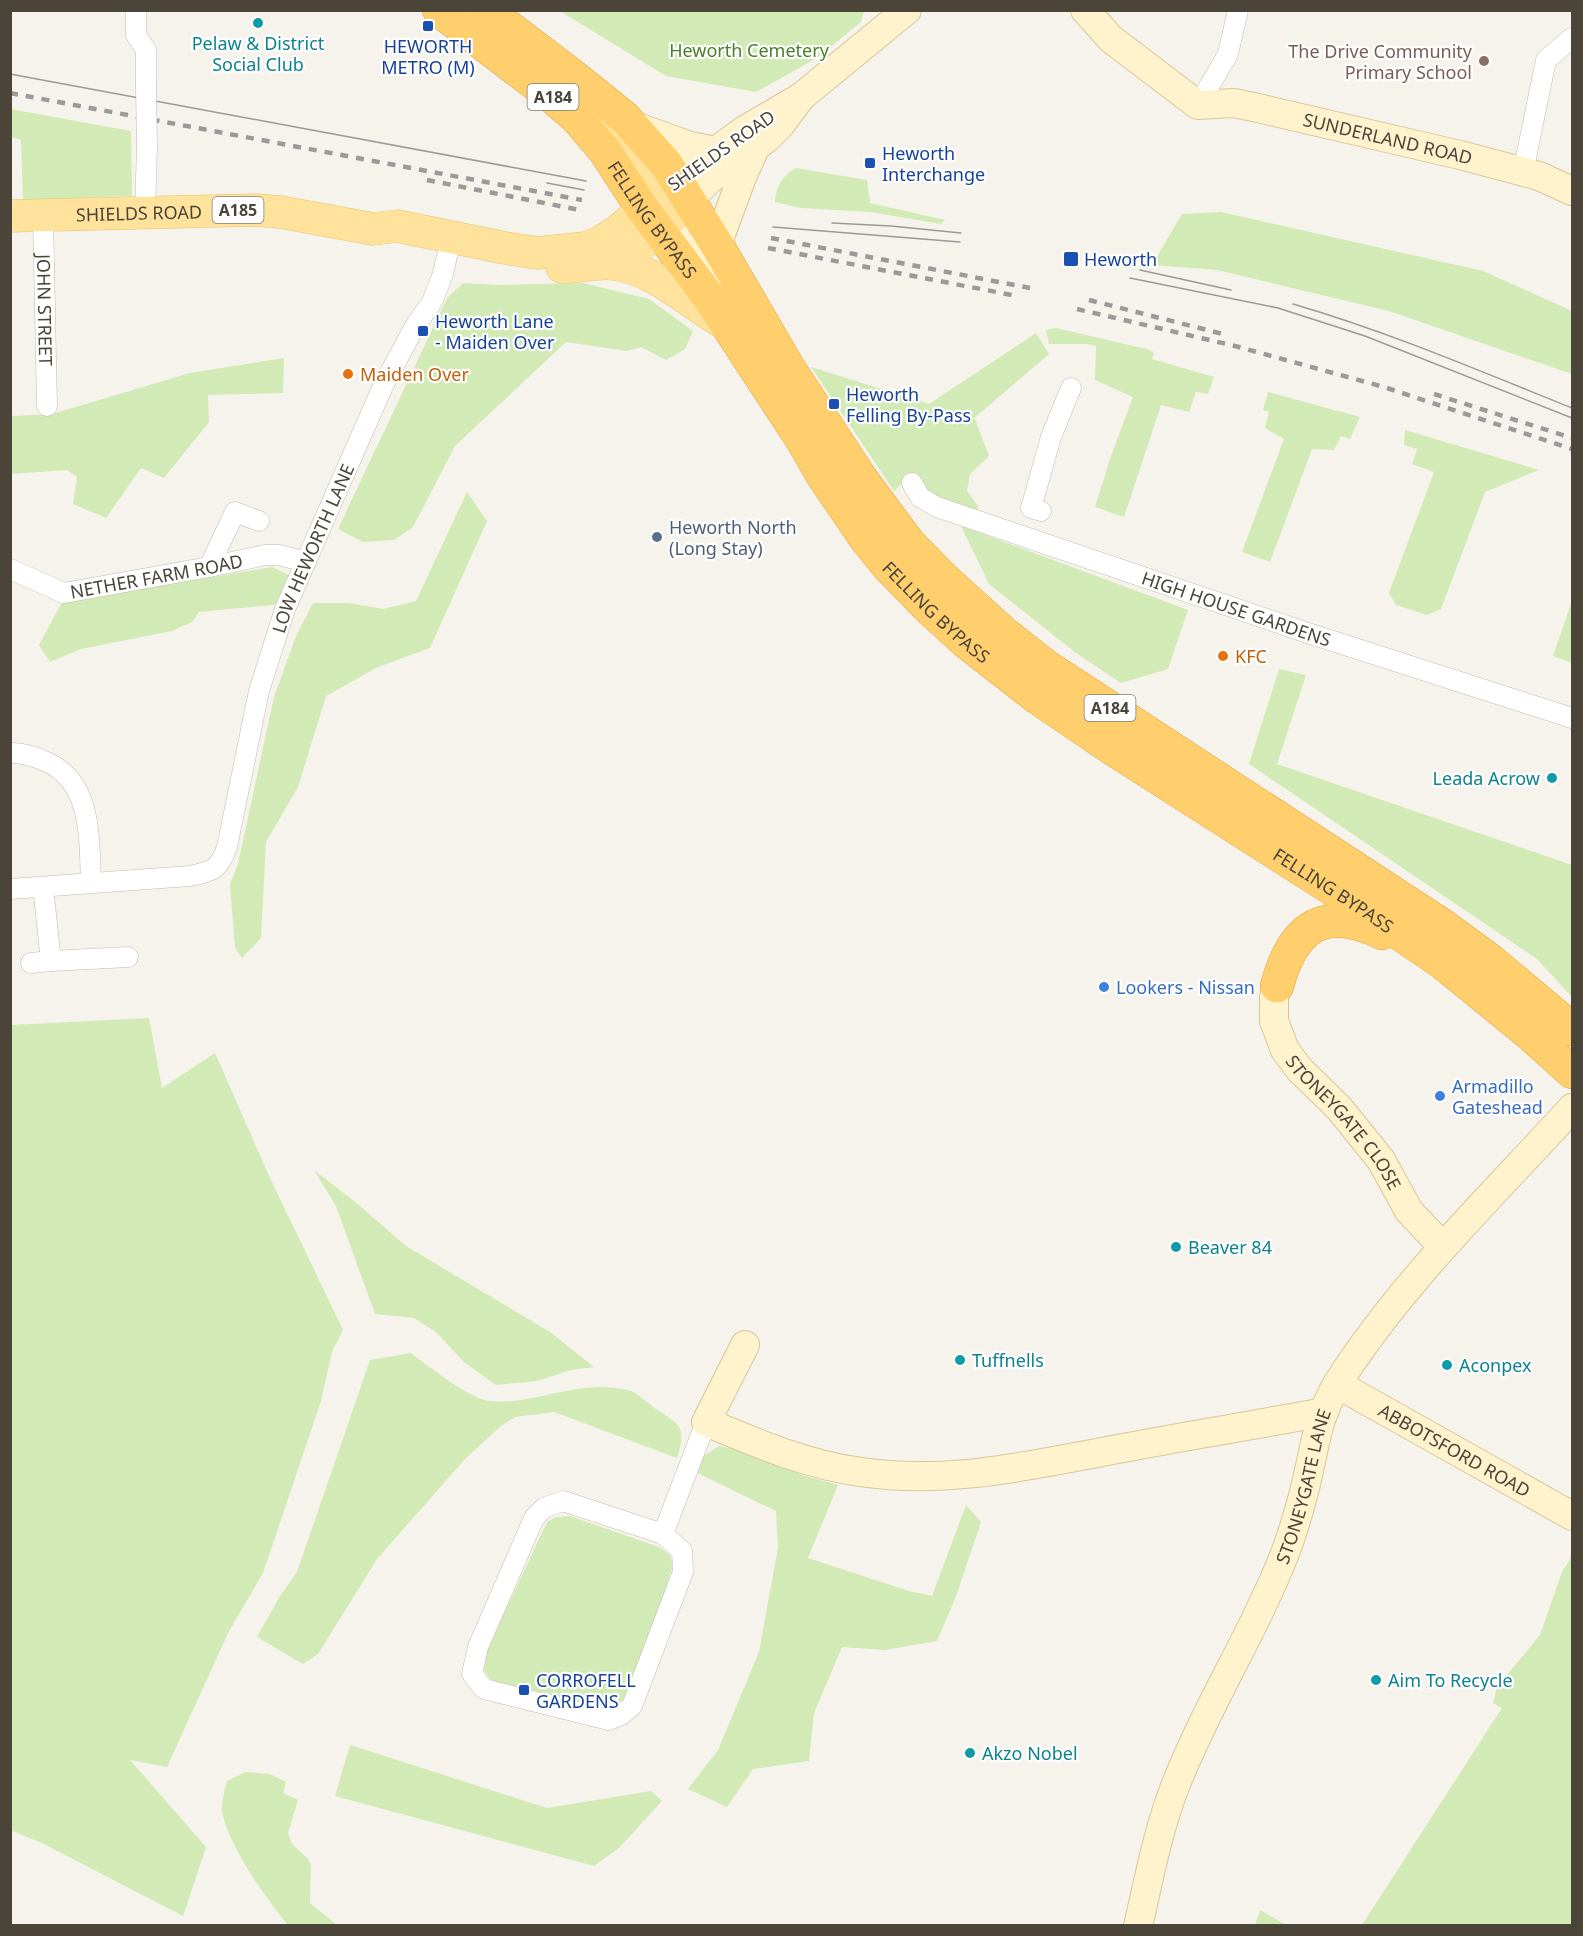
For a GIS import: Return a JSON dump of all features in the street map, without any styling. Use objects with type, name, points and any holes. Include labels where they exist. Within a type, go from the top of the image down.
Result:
[{"type":"highway","name":"FELLING BYPASS","points":[[439,10],[576,117],[605,151],[717,245],[788,367],[862,480],[908,542],[971,604],[1047,667],[1442,925],[1491,961],[1572,1029]]},
{"type":"highway","name":"FELLING BYPASS","points":[[487,11],[628,122],[666,164],[667,204],[708,296],[724,323],[866,539],[931,610],[966,642],[1038,698],[1443,963],[1569,1069]]},
{"type":"highway","points":[[487,11],[537,32],[588,67],[610,86],[628,122]]},
{"type":"highway","points":[[1277,986],[1286,957],[1299,938],[1319,924],[1331,921],[1354,922],[1369,927],[1443,963]]},
{"type":"main road","points":[[596,95],[612,128],[667,204]]},
{"type":"main road","name":"SHIELDS ROAD","points":[[598,256],[617,232],[667,204]]},
{"type":"main road","name":"SHIELDS ROAD","points":[[10,216],[256,210],[280,212],[373,229],[397,226],[449,245]]},
{"type":"main road","name":"A185","points":[[449,245],[533,267],[578,267],[598,256],[650,276],[724,323]]},
{"type":"street","points":[[136,10],[136,35],[146,50],[146,214]]},
{"type":"street","name":"SHIELDS ROAD","points":[[667,204],[715,151],[743,131],[801,98],[907,10]]},
{"type":"street","points":[[1085,10],[1111,39],[1198,105],[1228,54],[1238,10]]},
{"type":"street","points":[[1523,172],[1546,60],[1572,38]]},
{"type":"street","name":"SHIELDS ROAD","points":[[667,204],[710,180],[755,148],[781,124],[801,98]]},
{"type":"street","name":"SUNDERLAND ROAD","points":[[1198,105],[1234,103],[1460,155],[1539,176],[1572,191]]},
{"type":"street","points":[[628,122],[690,146],[715,151]]},
{"type":"street","points":[[717,245],[755,148]]},
{"type":"street","points":[[667,204],[755,344],[762,378]]},
{"type":"street","name":"JOHN STREET","points":[[44,216],[46,406]]},
{"type":"street","name":"LOW HEWORTH LANE","points":[[91,883],[190,876],[211,872],[222,862],[259,691],[285,609],[383,386],[415,326],[432,302],[443,274],[449,245]]},
{"type":"street","points":[[1041,511],[1030,508],[1052,437],[1071,388]]},
{"type":"street","name":"HIGH HOUSE GARDENS","points":[[912,483],[920,497],[937,507],[1311,634],[1572,718]]},
{"type":"street","points":[[209,567],[235,512],[259,521]]},
{"type":"street","name":"NETHER FARM ROAD","points":[[10,569],[64,593],[265,555],[279,555],[306,562]]},
{"type":"street","points":[[10,753],[37,757],[56,766],[71,779],[81,796],[86,816],[91,883],[10,889]]},
{"type":"street","points":[[44,886],[51,962]]},
{"type":"street","points":[[31,963],[128,957]]},
{"type":"street","name":"STONEYGATE CLOSE","points":[[1277,986],[1274,998],[1274,1021],[1285,1050],[1300,1070],[1339,1108],[1381,1160],[1409,1211],[1443,1247]]},
{"type":"street","name":"STONEYGATE LANE","points":[[1138,1926],[1154,1858],[1175,1786],[1207,1713],[1266,1599],[1287,1546],[1306,1485],[1315,1434],[1337,1384],[1370,1335],[1443,1247],[1572,1108]]},
{"type":"street","points":[[663,1534],[706,1422],[745,1345]]},
{"type":"street","name":"ABBOTSFORD ROAD","points":[[1337,1384],[1572,1516]]},
{"type":"street","points":[[706,1422],[811,1462],[860,1472],[918,1478],[991,1473],[1324,1412]]},
{"type":"street","points":[[563,1501],[663,1534],[682,1551],[683,1572],[633,1706],[621,1715],[609,1720],[484,1689],[472,1674],[477,1647],[534,1518],[544,1508],[563,1501]]},
{"type":"green space","name":"Heworth Cemetery","points":[[560,11],[864,11],[861,22],[817,58],[756,92],[666,76]]},
{"type":"green space","points":[[10,109],[131,131],[132,196],[23,200],[21,140],[11,137]]},
{"type":"green space","points":[[796,168],[867,180],[870,203],[945,220],[941,224],[871,212],[801,208],[775,202],[781,182]]},
{"type":"green space","points":[[1221,212],[1483,271],[1572,311],[1572,374],[1389,311],[1217,270],[1152,265],[1182,214]]},
{"type":"green space","points":[[463,283],[499,285],[583,283],[649,299],[693,331],[685,349],[666,360],[641,347],[627,351],[566,342],[455,446],[413,527],[394,540],[363,542],[338,529],[447,298]]},
{"type":"green space","points":[[1056,328],[1146,349],[1154,352],[1152,359],[1214,377],[1208,394],[1196,392],[1189,412],[1161,405],[1124,517],[1095,507],[1133,397],[1095,380],[1096,346],[1049,344],[1046,330]]},
{"type":"green space","points":[[1036,333],[1049,354],[973,419],[975,419],[989,456],[970,474],[967,491],[978,506],[977,514],[933,494],[919,481],[915,472],[894,491],[811,367],[929,404]]},
{"type":"green space","points":[[284,358],[283,393],[208,395],[209,422],[164,478],[141,468],[106,518],[73,504],[77,477],[67,470],[11,474],[10,416],[52,414],[190,373]]},
{"type":"green space","points":[[1268,392],[1360,417],[1350,439],[1341,436],[1334,450],[1312,449],[1270,562],[1242,552],[1284,439],[1265,428],[1269,412],[1263,410]]},
{"type":"green space","points":[[1405,430],[1539,470],[1485,492],[1441,609],[1427,615],[1396,605],[1389,593],[1434,472],[1412,464],[1417,449],[1404,445]]},
{"type":"green space","points":[[467,492],[487,521],[430,648],[378,667],[326,696],[298,787],[266,842],[261,938],[242,958],[235,948],[230,884],[238,864],[274,697],[296,636],[313,603],[349,603],[383,609],[416,601]]},
{"type":"green space","points":[[961,526],[1188,610],[1168,669],[1121,683],[1076,653],[989,584]]},
{"type":"green space","points":[[272,567],[291,576],[283,604],[199,612],[192,622],[172,631],[81,649],[50,662],[39,645],[62,602]]},
{"type":"green space","points":[[1572,601],[1572,663],[1553,656]]},
{"type":"green space","points":[[1279,669],[1306,675],[1277,764],[1572,865],[1572,997],[1537,959],[1249,764]]},
{"type":"green space","points":[[149,1018],[162,1088],[215,1053],[270,1178],[343,1330],[332,1351],[321,1401],[263,1573],[229,1631],[167,1767],[130,1760],[206,1847],[183,1916],[44,1844],[10,1830],[11,1025]]},
{"type":"green space","points":[[314,1170],[406,1246],[550,1332],[594,1367],[571,1370],[537,1381],[496,1385],[464,1362],[436,1332],[414,1318],[375,1314],[336,1206]]},
{"type":"green space","points":[[411,1353],[460,1388],[488,1401],[519,1400],[583,1388],[615,1388],[631,1391],[678,1426],[681,1441],[677,1458],[554,1412],[515,1417],[501,1426],[465,1459],[377,1559],[318,1654],[303,1664],[257,1637],[280,1596],[297,1572],[370,1360]]},
{"type":"green space","points":[[719,1446],[749,1452],[802,1475],[838,1485],[808,1558],[909,1591],[932,1596],[966,1505],[981,1522],[955,1599],[937,1641],[885,1650],[842,1647],[814,1713],[809,1761],[753,1769],[727,1807],[688,1789],[718,1750],[759,1652],[778,1548],[776,1511],[693,1471],[705,1455]]},
{"type":"green space","points":[[570,1516],[659,1547],[670,1555],[673,1566],[632,1685],[624,1699],[610,1707],[591,1709],[491,1680],[484,1670],[485,1654],[547,1522],[556,1517]]},
{"type":"green space","points":[[1572,1556],[1572,1925],[1362,1925],[1502,1708],[1493,1703],[1497,1687],[1540,1635],[1562,1572]]},
{"type":"green space","points":[[350,1745],[547,1808],[651,1791],[662,1801],[619,1848],[594,1866],[335,1796]]},
{"type":"green space","points":[[246,1772],[270,1774],[286,1782],[283,1793],[298,1800],[288,1833],[292,1844],[308,1859],[311,1865],[310,1903],[337,1925],[288,1925],[248,1869],[230,1836],[222,1808],[227,1781]]},
{"type":"green space","points":[[1260,1910],[1286,1925],[1255,1925]]},
{"type":"tram line","points":[[10,74],[586,181]]},
{"type":"tram line","points":[[547,183],[584,190]]},
{"type":"tram line","points":[[832,223],[961,233]]},
{"type":"tram line","points":[[773,227],[960,242]]},
{"type":"tram line","points":[[1140,270],[1231,290]]},
{"type":"tram line","points":[[1130,278],[1278,308],[1365,336],[1572,418]]},
{"type":"tram line","points":[[1293,304],[1399,339],[1572,408]]},
{"type":"railway","points":[[10,93],[582,200]]},
{"type":"railway","points":[[427,180],[580,210]]},
{"type":"railway","points":[[771,238],[1030,288]]},
{"type":"railway","points":[[768,248],[1017,296]]},
{"type":"railway","points":[[1089,300],[1223,334]]},
{"type":"railway","points":[[1077,309],[1235,346],[1384,387],[1572,449]]},
{"type":"railway","points":[[1434,394],[1572,438]]},
{"type":"place","name":"Pelaw & District Social Club","points":[[258,23]]},
{"type":"place","name":"HEWORTH METRO (M)","points":[[428,26]]},
{"type":"place","name":"The Drive Community Primary School","points":[[1484,61]]},
{"type":"place","name":"Heworth Interchange","points":[[870,163]]},
{"type":"place","name":"Heworth","points":[[1071,259]]},
{"type":"place","name":"Heworth Lane - Maiden Over","points":[[423,331]]},
{"type":"place","name":"Maiden Over","points":[[348,374]]},
{"type":"place","name":"Heworth Felling By-Pass","points":[[834,404]]},
{"type":"place","name":"Heworth North (Long Stay)","points":[[657,537]]},
{"type":"place","name":"KFC","points":[[1223,656]]},
{"type":"place","name":"Leada Acrow","points":[[1552,778]]},
{"type":"place","name":"Lookers - Nissan","points":[[1104,987]]},
{"type":"place","name":"Armadillo Gateshead","points":[[1440,1096]]},
{"type":"place","name":"Beaver 84","points":[[1176,1247]]},
{"type":"place","name":"Tuffnells","points":[[960,1360]]},
{"type":"place","name":"Aconpex","points":[[1447,1365]]},
{"type":"place","name":"Aim To Recycle","points":[[1376,1680]]},
{"type":"place","name":"CORROFELL GARDENS","points":[[524,1690]]},
{"type":"place","name":"Akzo Nobel","points":[[970,1753]]}]
